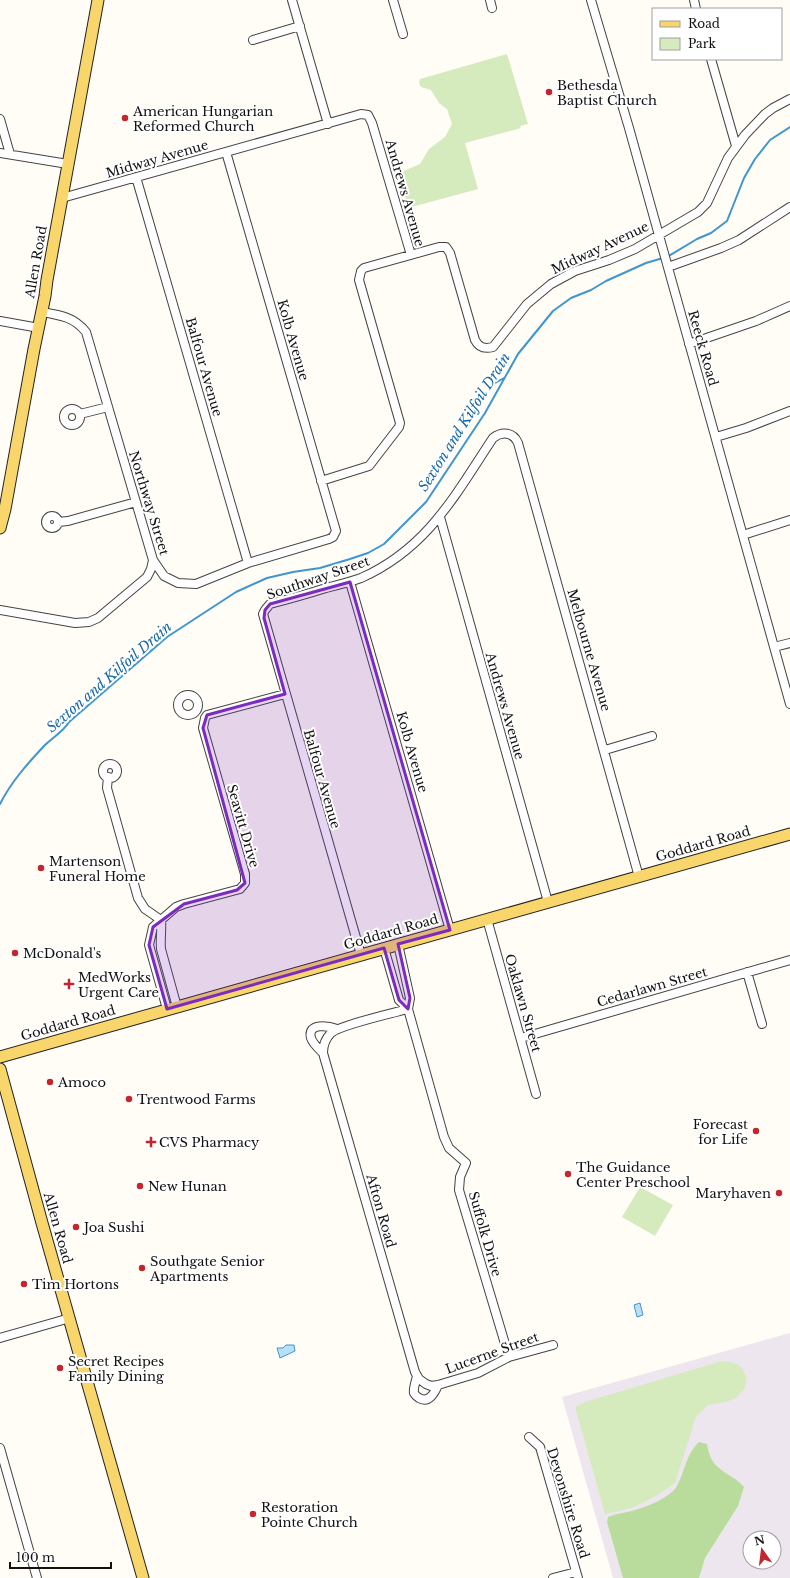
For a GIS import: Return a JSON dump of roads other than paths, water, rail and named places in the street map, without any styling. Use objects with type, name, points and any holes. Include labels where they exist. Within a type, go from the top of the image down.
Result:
[{"type":"main road","name":"Allen Road","points":[[0,528],[5,509],[42,312],[98,0]]},
{"type":"main road","name":"Goddard Road","points":[[0,1056],[790,834]]},
{"type":"main road","name":"Allen Road","points":[[0,1069],[42,1223],[143,1578]]},
{"type":"street","points":[[292,0],[328,124]]},
{"type":"street","points":[[393,0],[403,34]]},
{"type":"street","name":"Reeck Road","points":[[590,0],[629,128],[790,704]]},
{"type":"street","points":[[253,40],[300,26]]},
{"type":"street","points":[[711,60],[736,146]]},
{"type":"street","name":"Midway Avenue","points":[[411,255],[444,246],[448,249],[475,340],[480,346],[488,348],[497,344],[527,304],[551,284],[575,271],[630,251],[698,212],[710,199],[728,158],[736,146],[765,114],[790,99]]},
{"type":"street","name":"Andrews Avenue","points":[[321,481],[369,466],[399,426],[400,419],[359,280],[359,275],[364,268],[411,255],[368,114],[361,114],[328,124]]},
{"type":"street","points":[[0,119],[10,154]]},
{"type":"street","name":"Midway Avenue","points":[[62,198],[328,124]]},
{"type":"street","name":"Kolb Avenue","points":[[226,152],[336,531],[334,535]]},
{"type":"street","points":[[0,153],[68,164]]},
{"type":"street","name":"Balfour Avenue","points":[[136,177],[248,563]]},
{"type":"street","points":[[667,265],[721,248],[739,240],[790,207]]},
{"type":"street","points":[[689,344],[752,323],[790,306]]},
{"type":"street","name":"Northway Street","points":[[42,312],[68,317],[77,322],[86,332],[153,560],[164,576],[178,583],[188,584],[203,582],[248,563],[329,539],[334,535]]},
{"type":"street","points":[[0,321],[38,328]]},
{"type":"street","points":[[80,414],[108,407]]},
{"type":"street","points":[[716,437],[746,428],[790,411]]},
{"type":"street","name":"Southway Street","points":[[265,610],[270,604],[350,582],[374,571],[399,556],[421,538],[440,517],[493,438],[502,433],[509,434]]},
{"type":"street","name":"Melbourne Avenue","points":[[509,434],[515,437],[518,443],[605,750],[639,877]]},
{"type":"street","points":[[58,522],[68,521],[136,502]]},
{"type":"street","name":"Andrews Avenue","points":[[440,517],[548,902]]},
{"type":"street","points":[[743,535],[790,520]]},
{"type":"street","points":[[0,610],[75,623],[89,622],[98,618],[147,577],[153,560]]},
{"type":"street","name":"Kolb Avenue","points":[[350,582],[450,930]]},
{"type":"street","name":"Balfour Avenue","points":[[265,610],[264,618],[285,694],[361,955]]},
{"type":"street","points":[[774,647],[790,643]]},
{"type":"street","points":[[196,711],[205,718],[207,715],[285,694]]},
{"type":"street","name":"Seavitt Drive","points":[[161,920],[176,907],[237,890],[243,887],[246,883],[245,874],[203,728],[205,718]]},
{"type":"street","points":[[605,750],[652,736]]},
{"type":"street","points":[[108,778],[107,788],[138,898],[145,909],[161,920],[162,929],[160,941],[172,1008]]},
{"type":"street","name":"Oaklawn Street","points":[[487,920],[536,1094]]},
{"type":"street","name":"Suffolk Drive","points":[[398,944],[410,998],[408,1009],[444,1137],[449,1148],[466,1163],[460,1177],[459,1190],[509,1357]]},
{"type":"street","name":"Suffolk Drive","points":[[384,948],[399,1000],[408,1009]]},
{"type":"street","name":"Cedarlawn Street","points":[[521,1038],[790,960]]},
{"type":"street","points":[[747,972],[762,1024]]},
{"type":"street","points":[[337,1029],[408,1009]]},
{"type":"street","name":"Afton Road","points":[[323,1053],[311,1039],[311,1033],[314,1028],[327,1026],[337,1029]]},
{"type":"street","name":"Afton Road","points":[[337,1029],[326,1038],[323,1053],[417,1376],[414,1392],[420,1399]]},
{"type":"street","points":[[0,1338],[70,1318]]},
{"type":"street","name":"Lucerne Street","points":[[417,1376],[426,1384],[431,1386],[438,1385],[478,1373],[509,1357],[553,1345]]},
{"type":"street","name":"Lucerne Street","points":[[420,1399],[431,1397],[438,1385]]},
{"type":"street","name":"Devonshire Road","points":[[529,1437],[540,1447],[577,1575]]},
{"type":"street","points":[[0,1448],[37,1578]]},
{"type":"street","points":[[553,1578],[577,1575]]},
{"type":"water","points":[[640,1303],[643,1315],[637,1317],[634,1305]]},
{"type":"water","points":[[286,1345],[294,1345],[295,1351],[280,1358],[277,1348],[283,1348]]},
{"type":"waterway","name":"Sexton and Kilfoil Drain","points":[[667,257],[697,239],[711,233],[727,221],[744,178],[755,159],[770,140],[790,127]]},
{"type":"waterway","name":"Sexton and Kilfoil Drain","points":[[0,804],[15,780],[45,745],[61,732],[69,722],[167,637],[236,592],[267,578],[320,568],[368,553],[384,544],[426,502],[485,413],[518,354],[553,311],[571,298],[591,290],[606,281],[646,263],[663,258]]},
{"type":"waterway","points":[[488,387],[504,378]]},
{"type":"place","name":"Bethesda Baptist Church","points":[[549,92]]},
{"type":"place","name":"American Hungarian Reformed Church","points":[[125,118]]},
{"type":"place","name":"Martenson Funeral Home","points":[[41,868]]},
{"type":"place","name":"McDonald's","points":[[15,953]]},
{"type":"place","name":"MedWorks Urgent Care","points":[[69,984]]},
{"type":"place","name":"Amoco","points":[[50,1082]]},
{"type":"place","name":"Trentwood Farms","points":[[129,1099]]},
{"type":"place","name":"Forecast for Life","points":[[756,1131]]},
{"type":"place","name":"CVS Pharmacy","points":[[151,1142]]},
{"type":"place","name":"The Guidance Center Preschool","points":[[568,1174]]},
{"type":"place","name":"New Hunan","points":[[140,1186]]},
{"type":"place","name":"Maryhaven","points":[[779,1193]]},
{"type":"place","name":"Joa Sushi","points":[[76,1227]]},
{"type":"place","name":"Southgate Senior Apartments","points":[[142,1268]]},
{"type":"place","name":"Tim Hortons","points":[[24,1284]]},
{"type":"place","name":"Secret Recipes Family Dining","points":[[60,1368]]},
{"type":"place","name":"Restoration Pointe Church","points":[[253,1514]]}]
